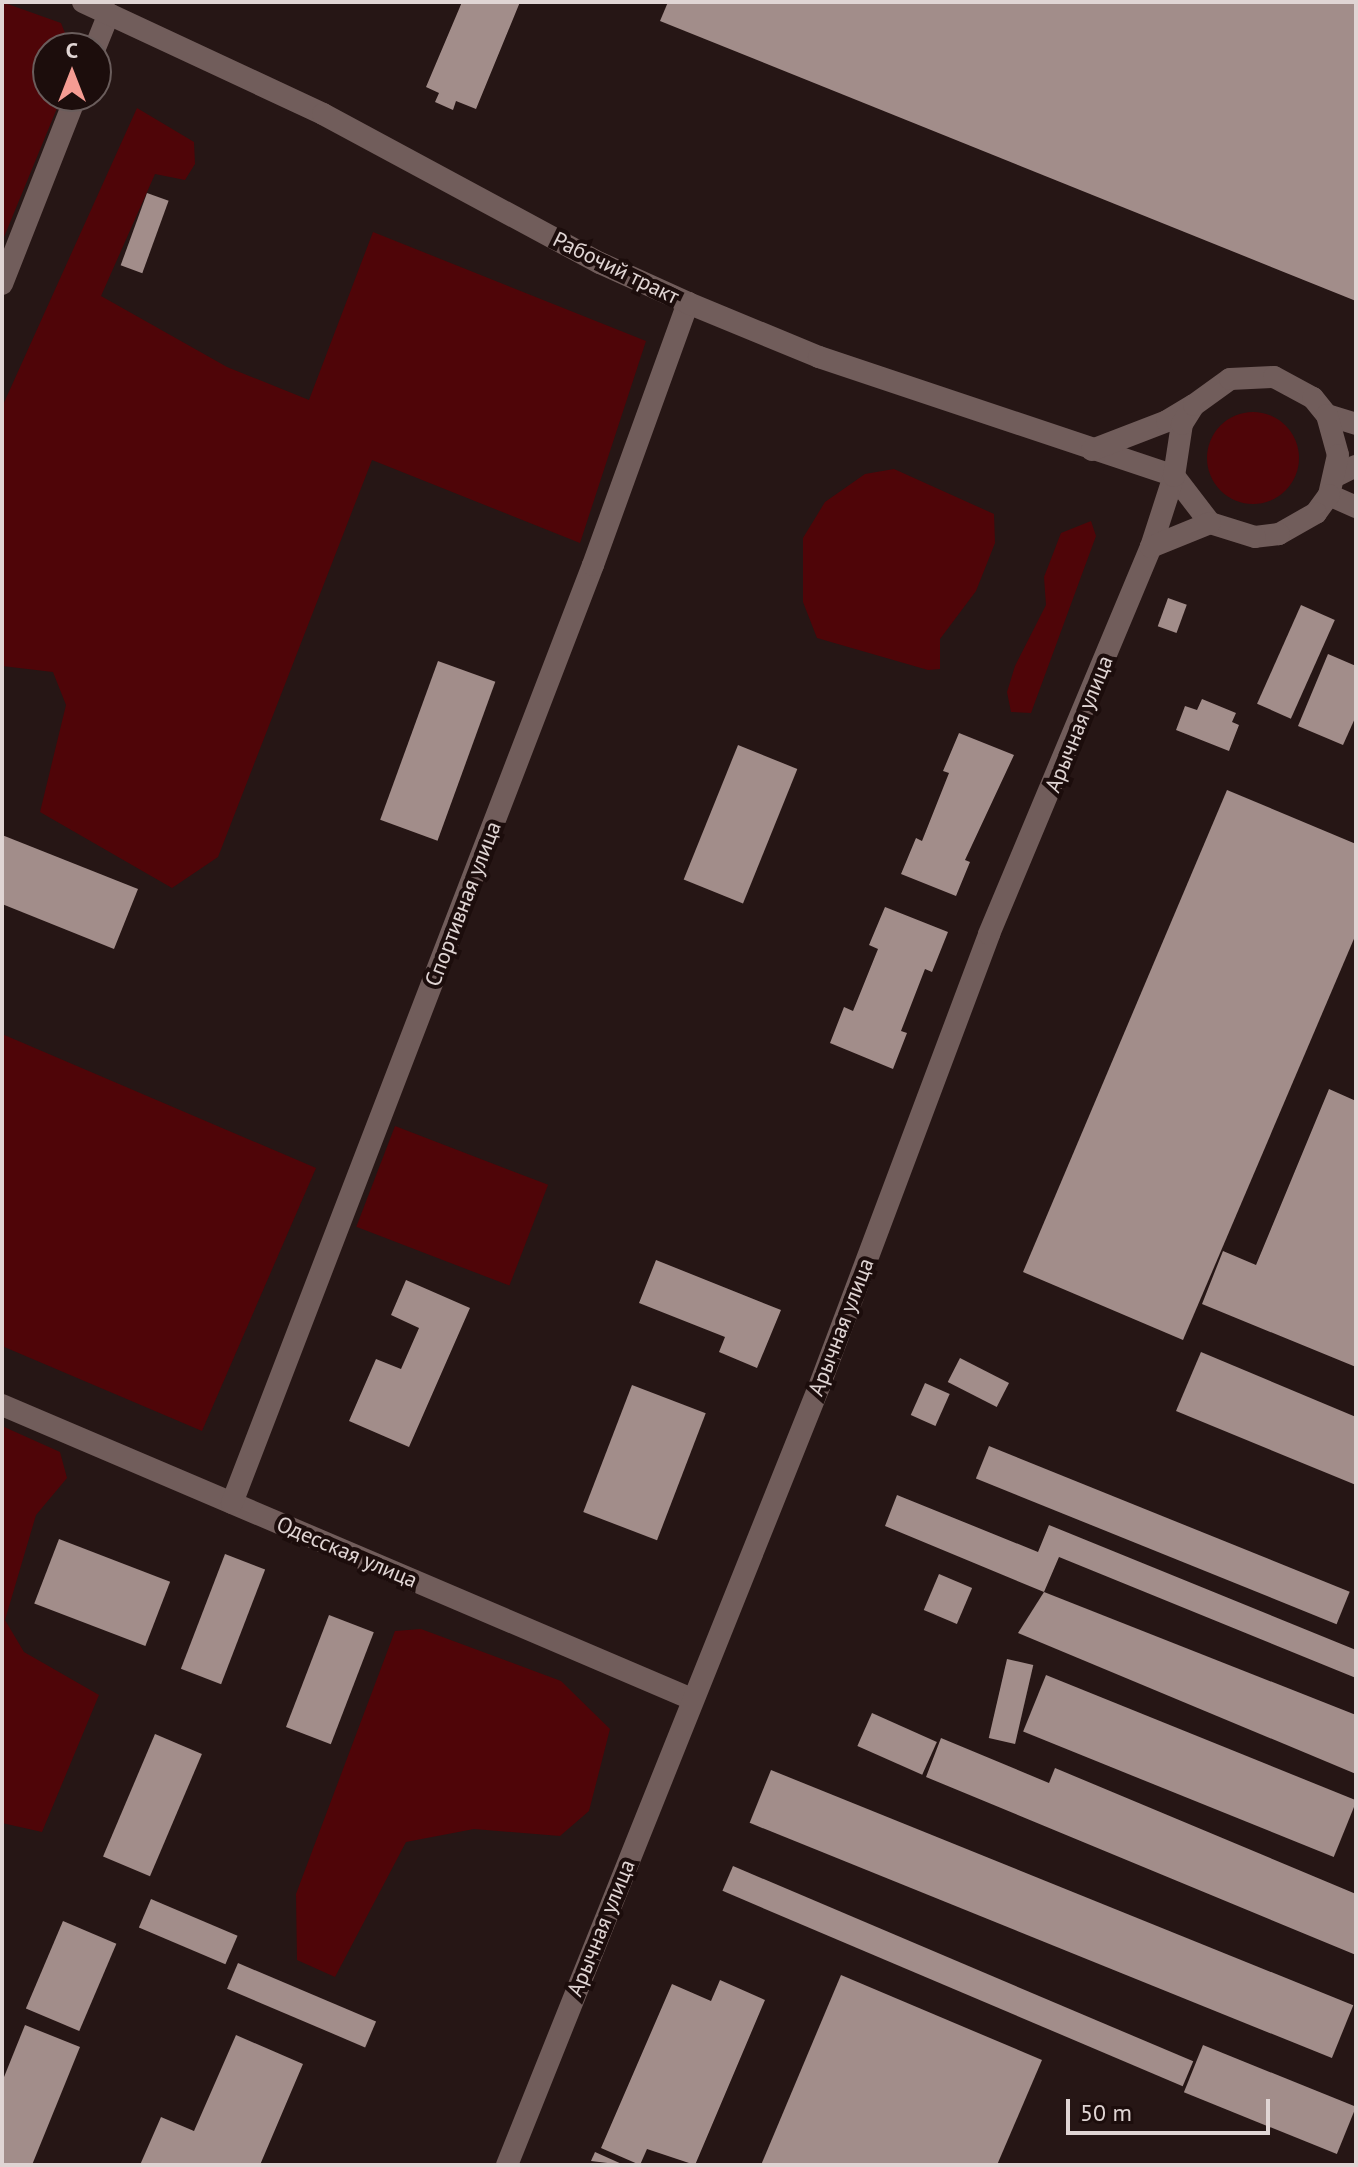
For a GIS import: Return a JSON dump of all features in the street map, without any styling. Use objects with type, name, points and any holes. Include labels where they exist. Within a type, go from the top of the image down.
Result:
[{"type":"street","name":"Рабочий тракт","points":[[83,2],[323,114],[600,263],[688,303],[819,357],[1174,476]]},
{"type":"street","points":[[102,32],[109,14]]},
{"type":"street","points":[[2,284],[70,112]]},
{"type":"street","name":"Спортивная улица","points":[[232,1503],[593,565],[688,303]]},
{"type":"street","points":[[1092,450],[1194,405],[1230,379],[1274,377],[1304,391],[1327,415],[1335,434],[1340,479],[1356,507]]},
{"type":"street","points":[[1194,405],[1182,424],[1174,476],[1210,523],[1255,537],[1279,534],[1316,513],[1340,479]]},
{"type":"street","points":[[1327,415],[1356,424]]},
{"type":"street","name":"Арычная улица","points":[[507,2165],[819,1387],[989,934],[1151,547],[1174,476]]},
{"type":"street","points":[[1151,547],[1210,523]]},
{"type":"street","name":"Одесская улица","points":[[2,1405],[692,1699]]},
{"type":"shaded area","points":[[2,2],[61,23],[65,32],[32,32],[32,112],[55,112],[2,242]]},
{"type":"shaded area","points":[[137,108],[194,142],[195,164],[185,180],[155,174],[101,296],[227,367],[309,400],[373,232],[646,341],[580,543],[372,460],[218,857],[172,888],[40,812],[66,705],[53,672],[2,666],[2,407]]},
{"type":"shaded area","points":[[1253,412],[1271,416],[1286,425],[1295,440],[1299,458],[1295,476],[1286,491],[1271,500],[1253,504],[1235,500],[1220,491],[1211,476],[1207,458],[1211,440],[1220,425],[1235,416]]},
{"type":"shaded area","points":[[894,469],[994,514],[995,543],[976,591],[940,639],[940,669],[928,670],[817,638],[803,602],[803,538],[825,502],[865,474]]},
{"type":"shaded area","points":[[1091,521],[1096,536],[1031,713],[1011,712],[1007,692],[1015,666],[1046,605],[1044,577],[1061,533]]},
{"type":"shaded area","points":[[2,1034],[316,1168],[202,1431],[2,1346]]},
{"type":"shaded area","points":[[395,1126],[548,1185],[509,1286],[356,1227]]},
{"type":"shaded area","points":[[2,1426],[60,1452],[67,1478],[36,1515],[5,1620],[24,1652],[99,1695],[42,1832],[2,1823]]},
{"type":"shaded area","points":[[421,1629],[561,1681],[610,1729],[589,1811],[560,1836],[474,1829],[406,1842],[335,1977],[297,1960],[296,1894],[395,1631]]},
{"type":"building","points":[[462,2],[520,2],[476,109],[456,101],[453,110],[435,102],[439,93],[426,87]]},
{"type":"building","points":[[668,2],[1356,2],[1356,301],[660,21]]},
{"type":"building","points":[[147,193],[169,201],[142,273],[121,265]]},
{"type":"building","points":[[1168,598],[1187,605],[1177,633],[1158,626]]},
{"type":"building","points":[[1301,605],[1335,620],[1291,719],[1257,704]]},
{"type":"building","points":[[1328,654],[1356,666],[1356,716],[1343,745],[1298,726]]},
{"type":"building","points":[[438,661],[495,682],[438,841],[380,820]]},
{"type":"building","points":[[1202,699],[1236,713],[1232,722],[1239,725],[1229,751],[1176,730],[1185,706],[1197,710]]},
{"type":"building","points":[[959,733],[1014,755],[965,860],[970,862],[956,896],[901,874],[916,838],[922,841],[949,773],[943,771]]},
{"type":"building","points":[[738,745],[797,769],[743,903],[684,879]]},
{"type":"building","points":[[1227,790],[1356,844],[1356,934],[1183,1340],[1023,1272]]},
{"type":"building","points":[[2,835],[138,889],[114,949],[2,904]]},
{"type":"building","points":[[885,907],[948,932],[932,972],[925,969],[901,1031],[907,1033],[893,1069],[830,1043],[844,1007],[853,1011],[878,949],[869,945]]},
{"type":"building","points":[[1329,1089],[1356,1101],[1356,1367],[1202,1304],[1223,1251],[1256,1265]]},
{"type":"building","points":[[656,1260],[781,1310],[757,1368],[719,1352],[725,1337],[639,1303]]},
{"type":"building","points":[[406,1280],[470,1308],[409,1447],[349,1421],[376,1359],[401,1369],[419,1328],[391,1315]]},
{"type":"building","points":[[1201,1352],[1356,1417],[1356,1485],[1176,1411]]},
{"type":"building","points":[[960,1358],[1009,1383],[997,1407],[948,1382]]},
{"type":"building","points":[[925,1383],[950,1394],[935,1426],[911,1415]]},
{"type":"building","points":[[632,1385],[706,1413],[657,1540],[583,1512]]},
{"type":"building","points":[[989,1446],[1350,1592],[1337,1624],[976,1478]]},
{"type":"building","points":[[897,1495],[1038,1552],[1049,1525],[1356,1650],[1356,1678],[1059,1557],[1044,1592],[885,1526]]},
{"type":"building","points":[[59,1539],[170,1582],[145,1646],[34,1603]]},
{"type":"building","points":[[225,1554],[265,1569],[221,1684],[181,1669]]},
{"type":"building","points":[[939,1574],[972,1588],[957,1624],[924,1610]]},
{"type":"building","points":[[1044,1592],[1356,1715],[1356,1774],[1018,1633]]},
{"type":"building","points":[[329,1615],[374,1632],[331,1744],[286,1727]]},
{"type":"building","points":[[1007,1659],[1033,1665],[1015,1744],[989,1738]]},
{"type":"building","points":[[1046,1675],[1356,1800],[1334,1857],[1023,1732]]},
{"type":"building","points":[[872,1713],[937,1742],[922,1775],[857,1746]]},
{"type":"building","points":[[155,1734],[202,1754],[150,1876],[103,1856]]},
{"type":"building","points":[[941,1738],[1049,1783],[1055,1768],[1356,1894],[1356,1955],[926,1777]]},
{"type":"building","points":[[771,1770],[1353,2005],[1332,2058],[750,1823]]},
{"type":"building","points":[[733,1866],[1193,2061],[1183,2086],[722,1891]]},
{"type":"building","points":[[151,1899],[238,1936],[225,1964],[139,1928]]},
{"type":"building","points":[[63,1921],[116,1944],[79,2031],[26,2008]]},
{"type":"building","points":[[238,1963],[376,2022],[365,2047],[227,1989]]},
{"type":"building","points":[[841,1975],[1042,2060],[997,2165],[761,2165]]},
{"type":"building","points":[[720,1980],[765,2000],[695,2165],[647,2149],[640,2165],[601,2148],[672,1984],[711,2001]]},
{"type":"building","points":[[25,2025],[80,2047],[32,2165],[2,2165],[2,2082]]},
{"type":"building","points":[[236,2035],[303,2064],[260,2165],[140,2165],[161,2117],[194,2131]]},
{"type":"building","points":[[1203,2045],[1356,2107],[1337,2154],[1184,2092]]},
{"type":"building","points":[[595,2152],[624,2165],[591,2161]]}]
